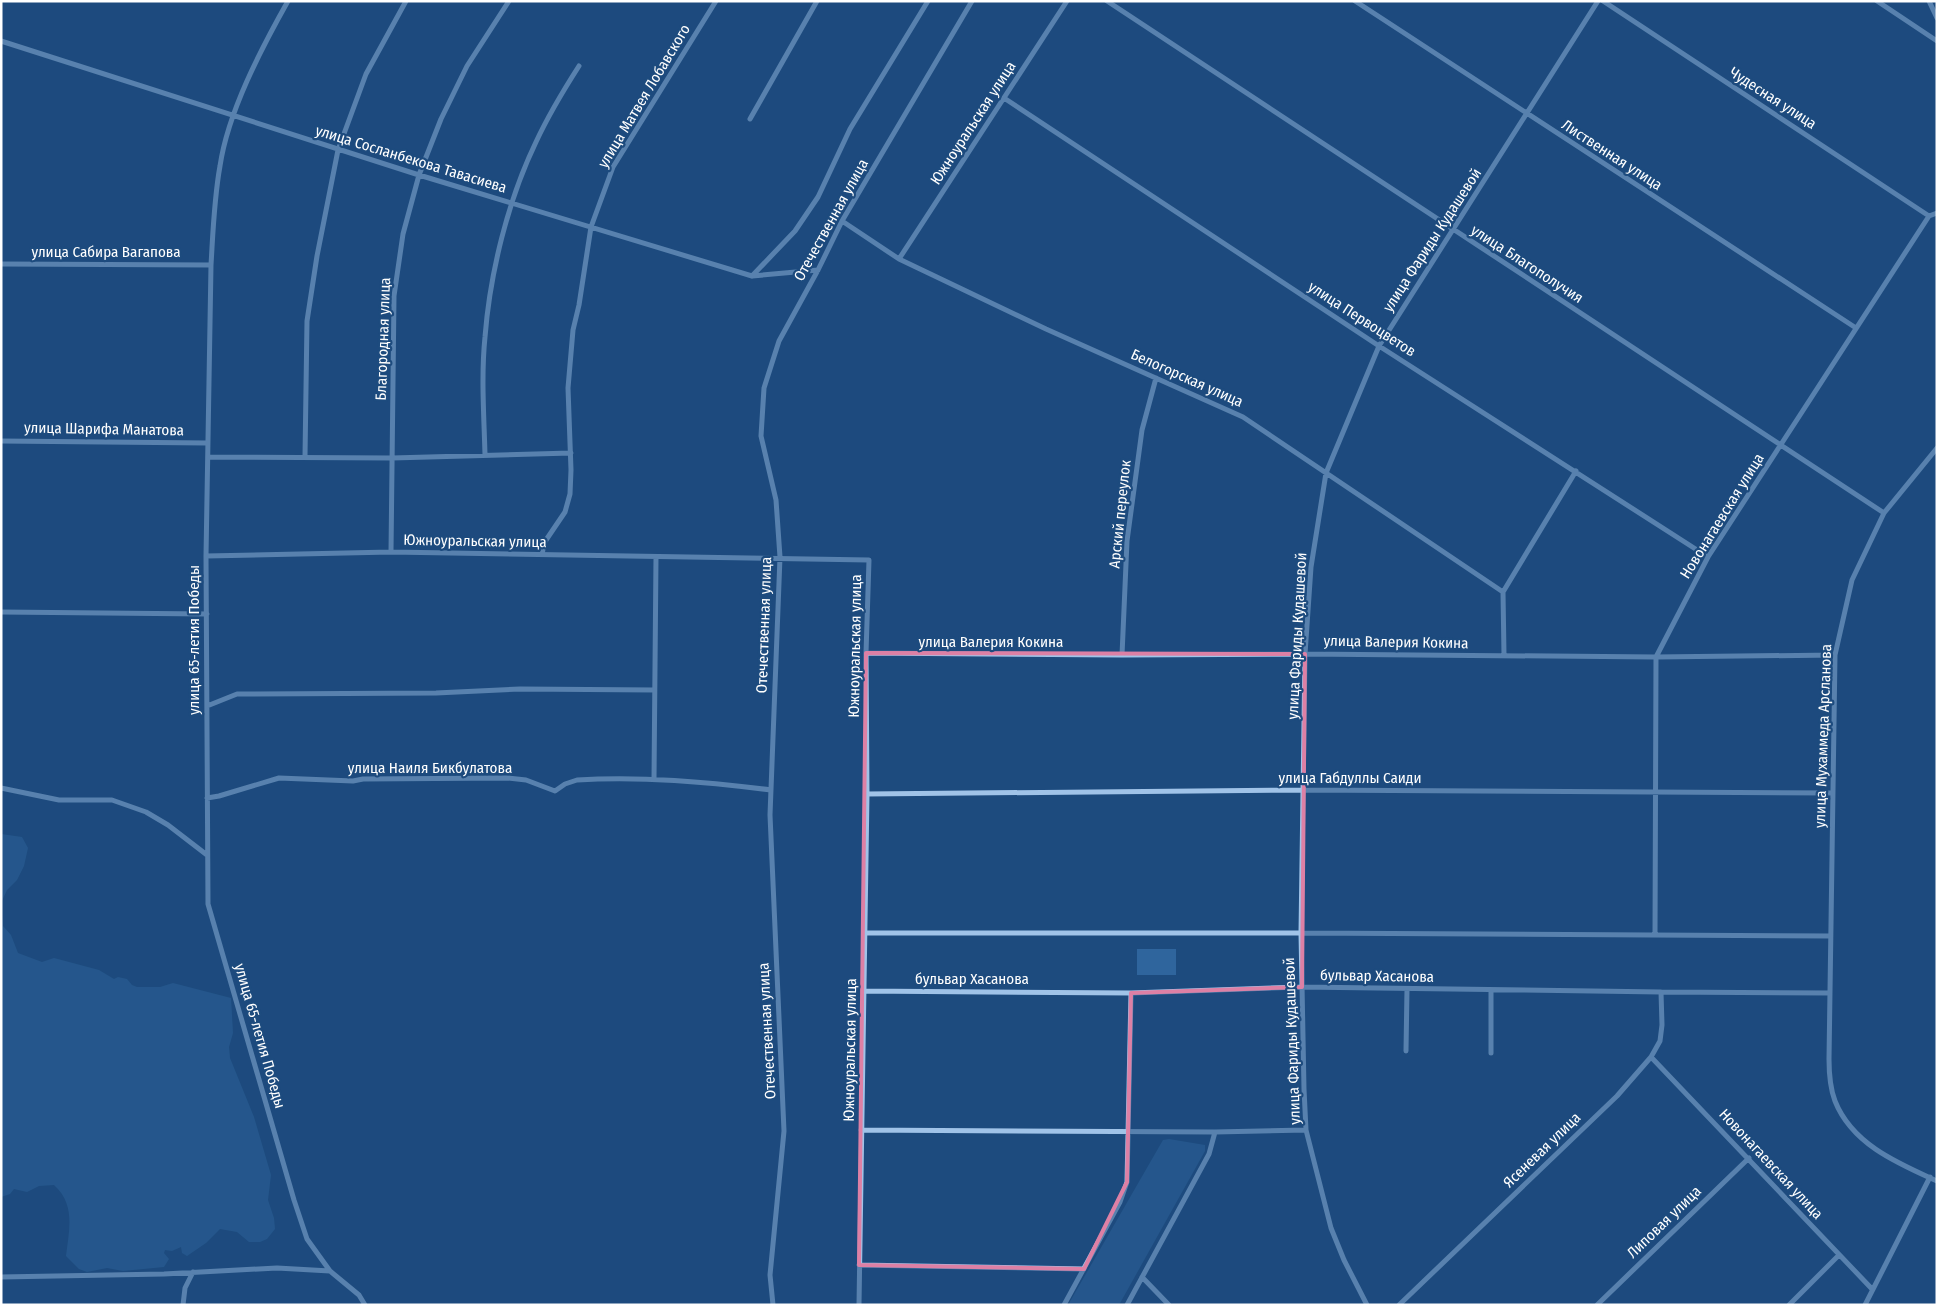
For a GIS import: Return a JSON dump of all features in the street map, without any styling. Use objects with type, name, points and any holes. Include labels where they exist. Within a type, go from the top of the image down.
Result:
[{"type":"street","name":"улица 65-летия Победы","points":[[288,1],[262,47],[233,117],[220,165],[211,265],[206,556],[208,904],[307,1239],[330,1271],[359,1295],[365,1305]]},
{"type":"street","points":[[305,456],[307,320],[317,256],[338,150],[366,74],[406,1]]},
{"type":"street","name":"Благородная улица","points":[[391,552],[394,296],[403,234],[419,175],[441,119],[467,66],[509,1]]},
{"type":"street","name":"улица Матвея Лобавского","points":[[542,555],[544,543],[565,512],[570,494],[571,453],[568,388],[572,340],[591,227],[613,167],[716,1]]},
{"type":"street","points":[[750,119],[817,1]]},
{"type":"street","points":[[752,276],[795,231],[818,197],[850,129],[928,1]]},
{"type":"street","name":"Отечественная улица","points":[[773,1305],[770,1275],[784,1131],[771,824],[780,557],[776,500],[760,436],[764,388],[779,341],[818,270],[842,221],[972,1]]},
{"type":"street","name":"Южноуральская улица","points":[[899,259],[1067,1]]},
{"type":"street","name":"улица Благополучия","points":[[1107,1],[1884,513]]},
{"type":"street","name":"Лиственная улица","points":[[1355,1],[1856,328]]},
{"type":"street","name":"улица Фариды Кудашевой","points":[[1368,1305],[1344,1260],[1331,1228],[1306,1130],[1301,932],[1305,654],[1311,567],[1326,473],[1379,346],[1598,1]]},
{"type":"street","name":"Чудесная улица","points":[[1603,1],[1929,216]]},
{"type":"street","points":[[1877,1],[1937,41]]},
{"type":"street","points":[[1929,1],[1937,18]]},
{"type":"street","name":"улица Сосланбекова Тавасиева","points":[[1,41],[338,150],[752,276],[818,270]]},
{"type":"street","points":[[486,455],[483,395],[485,338],[492,287],[512,203],[536,142],[560,96],[579,66]]},
{"type":"street","name":"улица Первоцветов","points":[[1004,98],[1379,346],[1708,557]]},
{"type":"street","points":[[1929,216],[1937,213]]},
{"type":"street","name":"Новонагаевская улица","points":[[1655,935],[1656,657],[1708,557],[1929,216]]},
{"type":"street","name":"Белогорская улица","points":[[842,221],[899,259],[1046,329],[1244,417],[1503,592]]},
{"type":"street","name":"улица Сабира Вагапова","points":[[1,264],[211,265]]},
{"type":"street","name":"Арский переулок","points":[[1122,656],[1127,541],[1142,430],[1156,378]]},
{"type":"street","name":"улица Шарифа Манатова","points":[[1,441],[207,443]]},
{"type":"street","name":"улица Мухаммеда Арсланова","points":[[1937,448],[1884,513],[1852,580],[1835,655],[1830,993],[1830,1078],[1834,1100],[1844,1119],[1857,1135],[1872,1147],[1937,1180]]},
{"type":"street","points":[[208,457],[305,456],[392,458],[571,453]]},
{"type":"street","points":[[1504,656],[1503,592],[1576,472]]},
{"type":"street","name":"Южноуральская улица","points":[[206,556],[391,552],[656,557],[780,557],[869,560],[866,653],[867,794],[858,1305]]},
{"type":"street","points":[[654,779],[656,557]]},
{"type":"street","points":[[1,612],[207,614]]},
{"type":"street","name":"улица Валерия Кокина","points":[[866,653],[1122,656],[1305,654],[1656,657],[1835,655]]},
{"type":"street","points":[[207,706],[237,694],[436,693],[520,689],[655,690]]},
{"type":"street","name":"улица Наиля Бикбулатова","points":[[207,798],[278,778],[353,781],[362,779],[507,778],[526,780],[555,791],[565,784],[577,780],[654,779],[771,790]]},
{"type":"street","points":[[1,788],[59,800],[112,800],[168,825],[207,855]]},
{"type":"street","name":"улица Габдуллы Саиди","points":[[867,794],[1303,790],[1833,793]]},
{"type":"street","points":[[864,934],[1301,932],[1831,936]]},
{"type":"street","name":"бульвар Хасанова","points":[[863,991],[1131,993],[1302,987],[1830,993]]},
{"type":"street","points":[[1406,1052],[1407,989]]},
{"type":"street","points":[[1491,990],[1491,1053]]},
{"type":"street","name":"Ясеневая улица","points":[[1399,1305],[1617,1096],[1652,1057],[1660,1041],[1662,1025],[1661,992]]},
{"type":"street","points":[[1064,1305],[1120,1202],[1127,1182],[1131,993]]},
{"type":"street","name":"Новонагаевская улица","points":[[1652,1057],[1872,1289]]},
{"type":"street","points":[[861,1130],[1215,1132],[1306,1130]]},
{"type":"street","points":[[1127,1305],[1208,1154],[1215,1132]]},
{"type":"street","name":"Липовая улица","points":[[1597,1305],[1749,1158]]},
{"type":"street","points":[[1865,1305],[1930,1177]]},
{"type":"street","points":[[1789,1305],[1839,1255]]},
{"type":"street","points":[[859,1266],[1084,1269]]},
{"type":"street","points":[[1,1277],[277,1268],[330,1271]]},
{"type":"street","points":[[183,1305],[185,1288],[193,1272]]},
{"type":"street","points":[[1142,1277],[1169,1305]]},
{"type":"highlighted area","points":[[866,653],[1305,654],[1302,987],[1131,993],[1127,1182],[1084,1269],[859,1265]]},
{"type":"shaded area","points":[[1,834],[22,837],[28,848],[24,866],[17,880],[7,890],[1,903]]},
{"type":"shaded area","points":[[1,903],[3,926],[11,935],[18,953],[42,962],[54,958],[99,970],[114,979],[118,977],[127,979],[132,985],[137,987],[160,987],[173,983],[231,998],[233,1033],[229,1047],[230,1058],[254,1117],[271,1175],[268,1200],[274,1218],[275,1229],[267,1239],[260,1242],[249,1242],[237,1232],[220,1229],[206,1243],[187,1256],[182,1253],[181,1247],[172,1251],[165,1250],[164,1253],[169,1259],[164,1267],[123,1271],[107,1268],[87,1272],[79,1269],[66,1256],[69,1227],[68,1209],[66,1201],[54,1185],[39,1186],[27,1192],[14,1189],[10,1194],[1,1197]]},
{"type":"shaded area","points":[[1137,949],[1176,949],[1176,975],[1137,975]]},
{"type":"shaded area","points":[[1169,1139],[1205,1145],[1205,1151],[1119,1305],[1068,1305],[1163,1140]]}]
